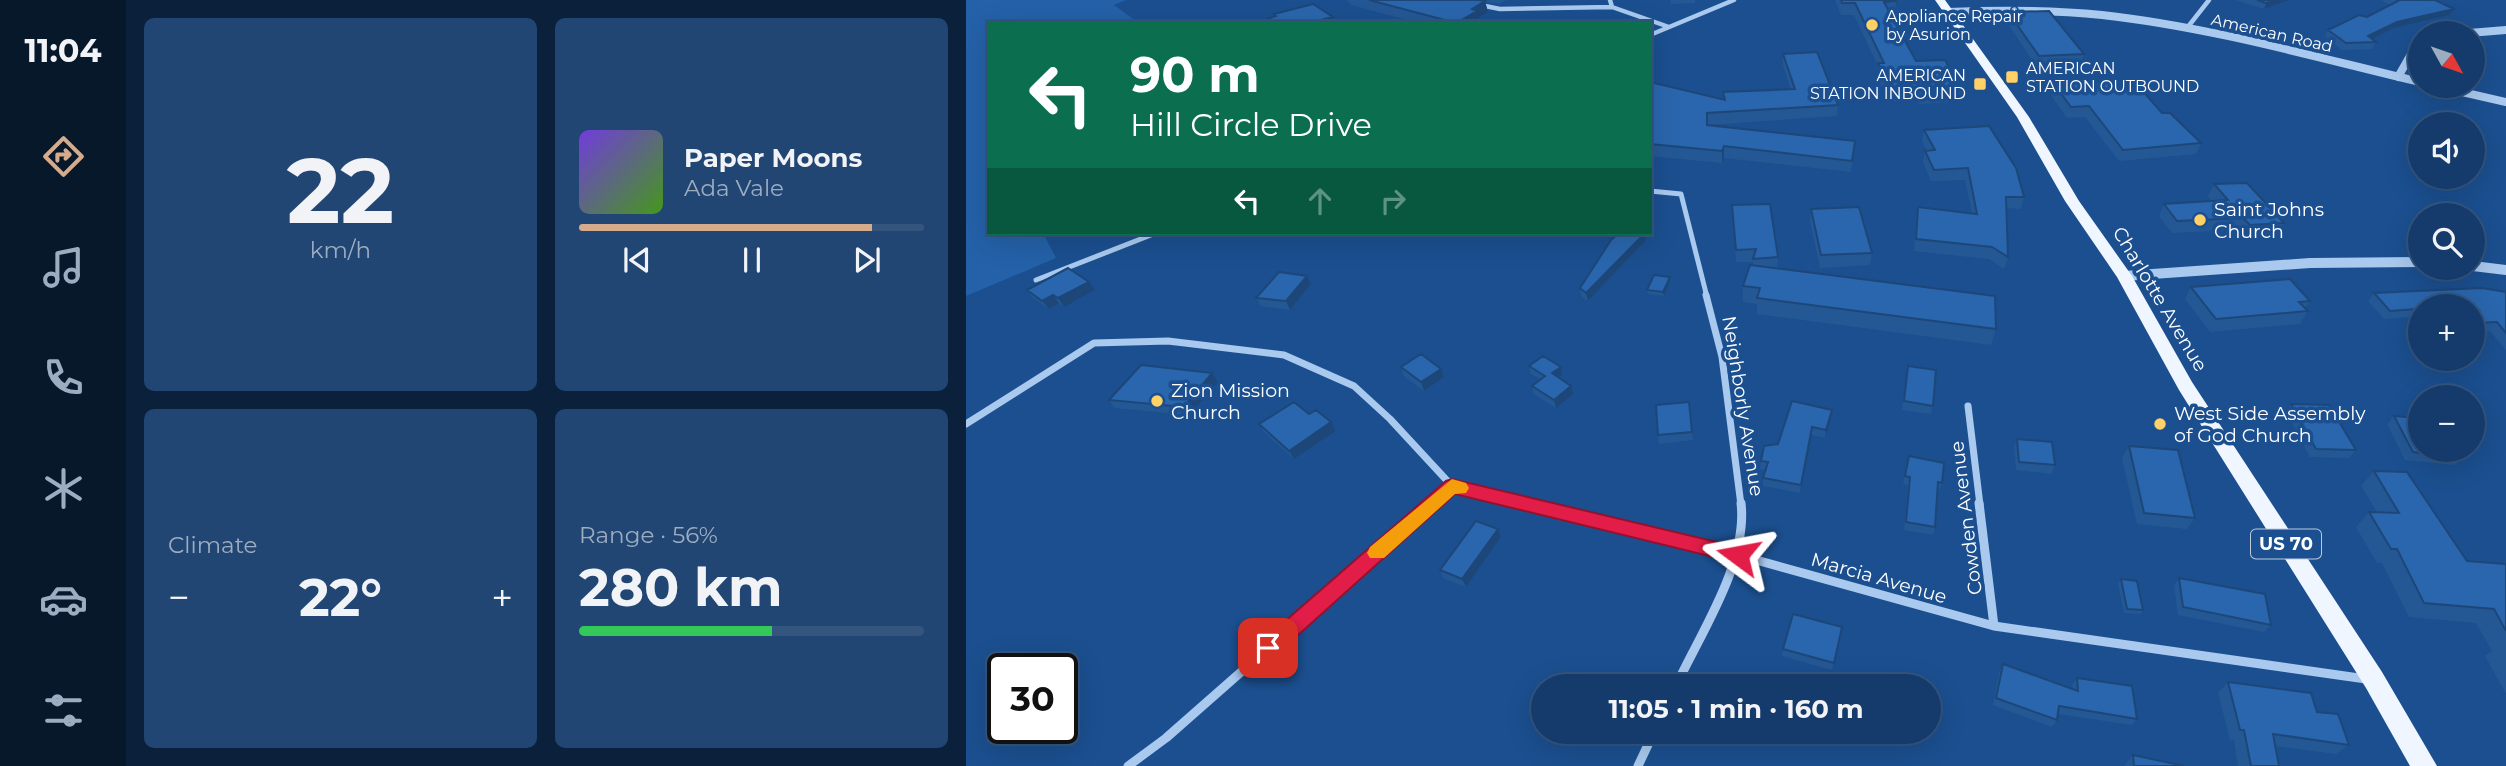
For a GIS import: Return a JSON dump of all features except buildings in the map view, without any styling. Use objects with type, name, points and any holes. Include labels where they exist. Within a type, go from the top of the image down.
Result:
[{"type":"main road","name":"Charlotte Avenue","points":[[1944,6],[2023,117],[2072,201],[2124,276],[2185,386],[2374,680],[2424,766]]},
{"type":"street","points":[[1611,0],[1612,7]]},
{"type":"street","points":[[1652,33],[1734,0]]},
{"type":"street","points":[[2188,28],[2209,0]]},
{"type":"street","points":[[1476,5],[1500,9],[1612,7],[1652,21]]},
{"type":"street","name":"American Road","points":[[1944,6],[2047,10],[2188,28],[2408,79]]},
{"type":"street","points":[[1652,21],[1669,27]]},
{"type":"street","points":[[2485,32],[2506,30]]},
{"type":"street","points":[[2398,77],[2408,60]]},
{"type":"street","points":[[2485,97],[2506,102]]},
{"type":"street","name":"Neighborly Avenue","points":[[1652,191],[1681,194],[1719,345],[1737,463],[1742,521],[1738,555],[1682,674]]},
{"type":"street","points":[[1036,280],[1151,235]]},
{"type":"street","points":[[2124,276],[2310,263],[2408,262]]},
{"type":"street","points":[[2485,267],[2506,270]]},
{"type":"street","points":[[966,425],[1094,342],[1168,341],[1284,355],[1354,386],[1390,419],[1452,486],[1166,738],[1128,766]]},
{"type":"street","name":"Cowden Avenue","points":[[1968,406],[1994,626]]},
{"type":"street","name":"Marcia Avenue","points":[[1452,486],[1738,555],[1994,626],[2374,680]]},
{"type":"street","points":[[1638,766],[1648,744]]},
{"type":"shaded area","points":[[966,0],[1126,0],[1114,5],[1136,21],[987,21],[987,235],[1044,235],[1056,258],[966,296]]},
{"type":"slow traffic","points":[[1377,553],[1452,486],[1460,488]]},
{"type":"place","name":"Appliance Repair by Asurion","points":[[1872,25]]},
{"type":"place","name":"AMERICAN STATION OUTBOUND","points":[[2012,77]]},
{"type":"place","name":"AMERICAN STATION INBOUND","points":[[1980,84]]},
{"type":"place","name":"Saint Johns Church","points":[[2200,220]]},
{"type":"place","name":"Zion Mission Church","points":[[1157,401]]},
{"type":"place","name":"West Side Assembly of God Church","points":[[2160,424]]},
{"type":"route","points":[[1268,648],[1452,486],[1738,555]]}]
